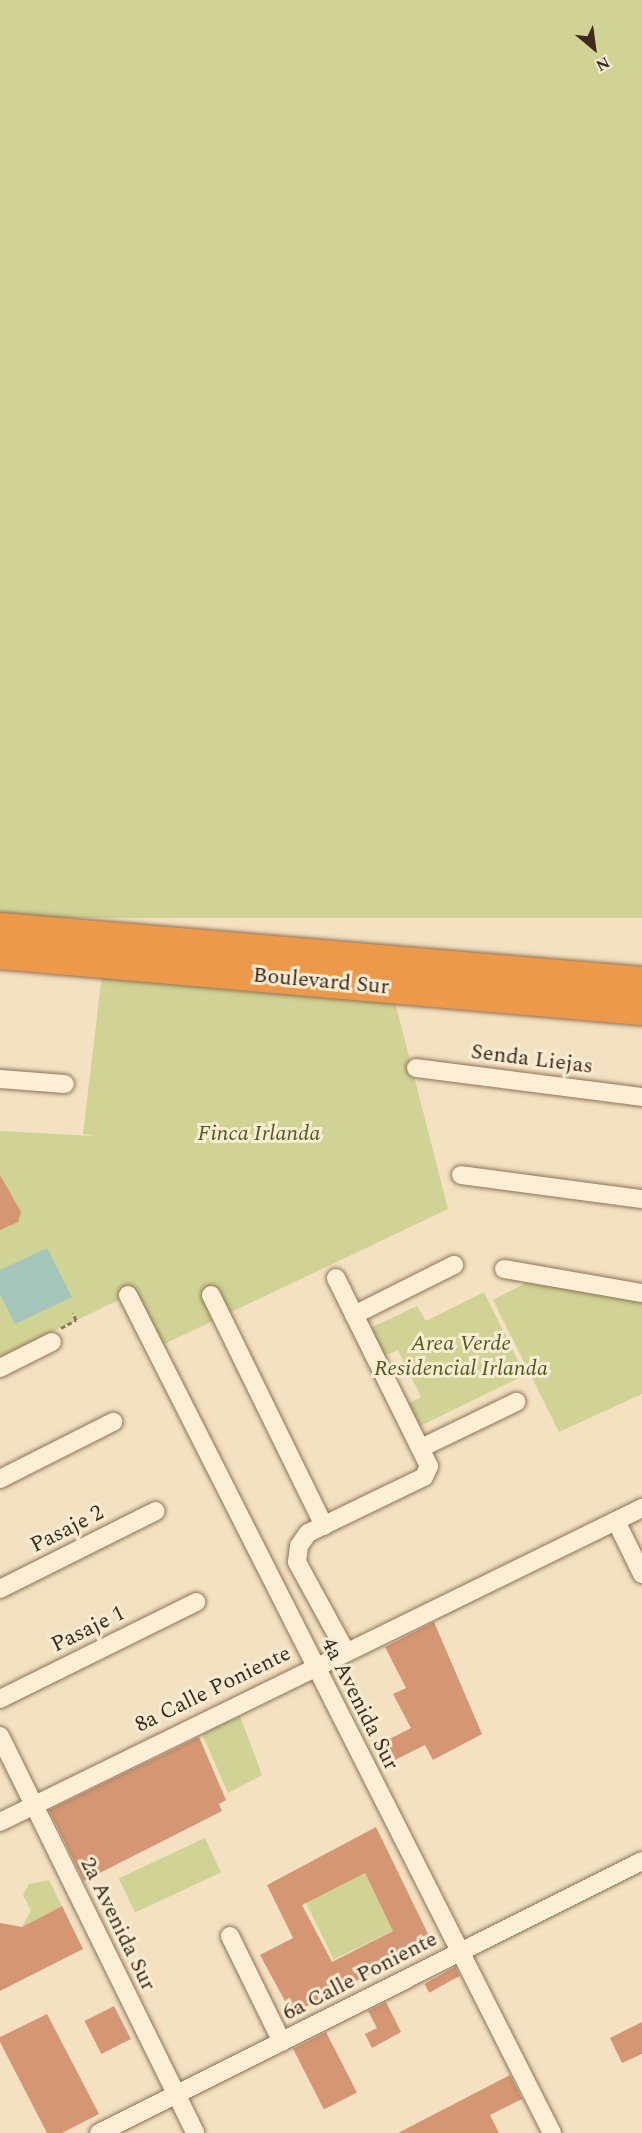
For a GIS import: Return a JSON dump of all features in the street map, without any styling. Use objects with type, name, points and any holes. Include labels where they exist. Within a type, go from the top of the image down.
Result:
[{"type":"highway","name":"Boulevard Sur","points":[[0,929],[642,983]]},
{"type":"highway","name":"Boulevard Sur","points":[[0,953],[642,1009]]},
{"type":"street","name":"Senda Liejas","points":[[416,1068],[642,1097]]},
{"type":"street","points":[[0,1079],[65,1084]]},
{"type":"street","points":[[460,1175],[642,1199]]},
{"type":"street","points":[[354,1315],[454,1265]]},
{"type":"street","points":[[504,1269],[642,1293]]},
{"type":"street","points":[[336,1278],[429,1466],[424,1477],[302,1539],[297,1562],[345,1650]]},
{"type":"street","name":"4a Avenida Sur","points":[[128,1295],[552,2133]]},
{"type":"street","points":[[211,1295],[324,1526]]},
{"type":"street","points":[[0,1368],[52,1342]]},
{"type":"street","points":[[421,1448],[516,1402]]},
{"type":"street","points":[[0,1479],[113,1422]]},
{"type":"street","name":"8a Calle Poniente","points":[[0,1822],[345,1650],[642,1508]]},
{"type":"street","name":"Pasaje 2","points":[[0,1589],[156,1511]]},
{"type":"street","points":[[616,1521],[642,1574]]},
{"type":"street","name":"Pasaje 1","points":[[0,1699],[196,1602]]},
{"type":"street","name":"2a Avenida Sur","points":[[0,1736],[195,2133]]},
{"type":"street","name":"6a Calle Poniente","points":[[99,2133],[642,1862]]},
{"type":"street","points":[[230,1936],[282,2042]]},
{"type":"green space","points":[[0,0],[642,0],[642,918],[0,918]]},
{"type":"green space","name":"Finca Irlanda","points":[[102,974],[393,994],[448,1209],[158,1347],[133,1293],[0,1357],[0,1131],[95,1136],[83,1134]]},
{"type":"green space","points":[[533,1279],[642,1293],[642,1394],[559,1432],[493,1300]]},
{"type":"green space","name":"Area Verde Residencial Irlanda","points":[[484,1292],[525,1375],[414,1429],[403,1406],[421,1397],[398,1350],[380,1358],[366,1330],[417,1306],[426,1321]]},
{"type":"green space","points":[[240,1716],[262,1775],[228,1793],[202,1734]]},
{"type":"green space","points":[[205,1838],[221,1872],[135,1913],[119,1878]]},
{"type":"green space","points":[[365,1873],[393,1931],[334,1959],[306,1902]]},
{"type":"green space","points":[[49,1880],[62,1906],[22,1927],[31,1910],[23,1895],[29,1884]]},
{"type":"water","points":[[47,1248],[72,1297],[15,1324],[0,1294],[0,1270]]},
{"type":"building","points":[[0,1175],[21,1212],[18,1222],[0,1230]]},
{"type":"building","points":[[434,1622],[482,1734],[433,1760],[425,1745],[385,1765],[376,1746],[411,1728],[393,1694],[406,1688],[385,1647]]},
{"type":"building","points":[[199,1737],[226,1800],[219,1804],[222,1811],[84,1881],[49,1810]]},
{"type":"building","points":[[376,1827],[430,1938],[428,1944],[292,2014],[260,1955],[293,1938],[267,1885]],"holes":[[[365,1873],[393,1931],[332,1962],[302,1905]]]},
{"type":"building","points":[[62,1906],[83,1949],[0,1991],[0,1923],[22,1927]]},
{"type":"building","points":[[455,1967],[460,1976],[429,1993],[424,1984]]},
{"type":"building","points":[[386,2002],[401,2032],[372,2048],[365,2034],[377,2028],[368,2011]]},
{"type":"building","points":[[114,2006],[131,2039],[101,2054],[85,2021]]},
{"type":"building","points":[[47,2014],[99,2114],[62,2133],[47,2133],[0,2042],[0,2037]]},
{"type":"building","points":[[642,2022],[642,2054],[622,2063],[610,2038]]},
{"type":"building","points":[[326,2032],[357,2093],[324,2109],[293,2049]]},
{"type":"building","points":[[510,2075],[522,2099],[490,2115],[499,2133],[398,2133]]}]
